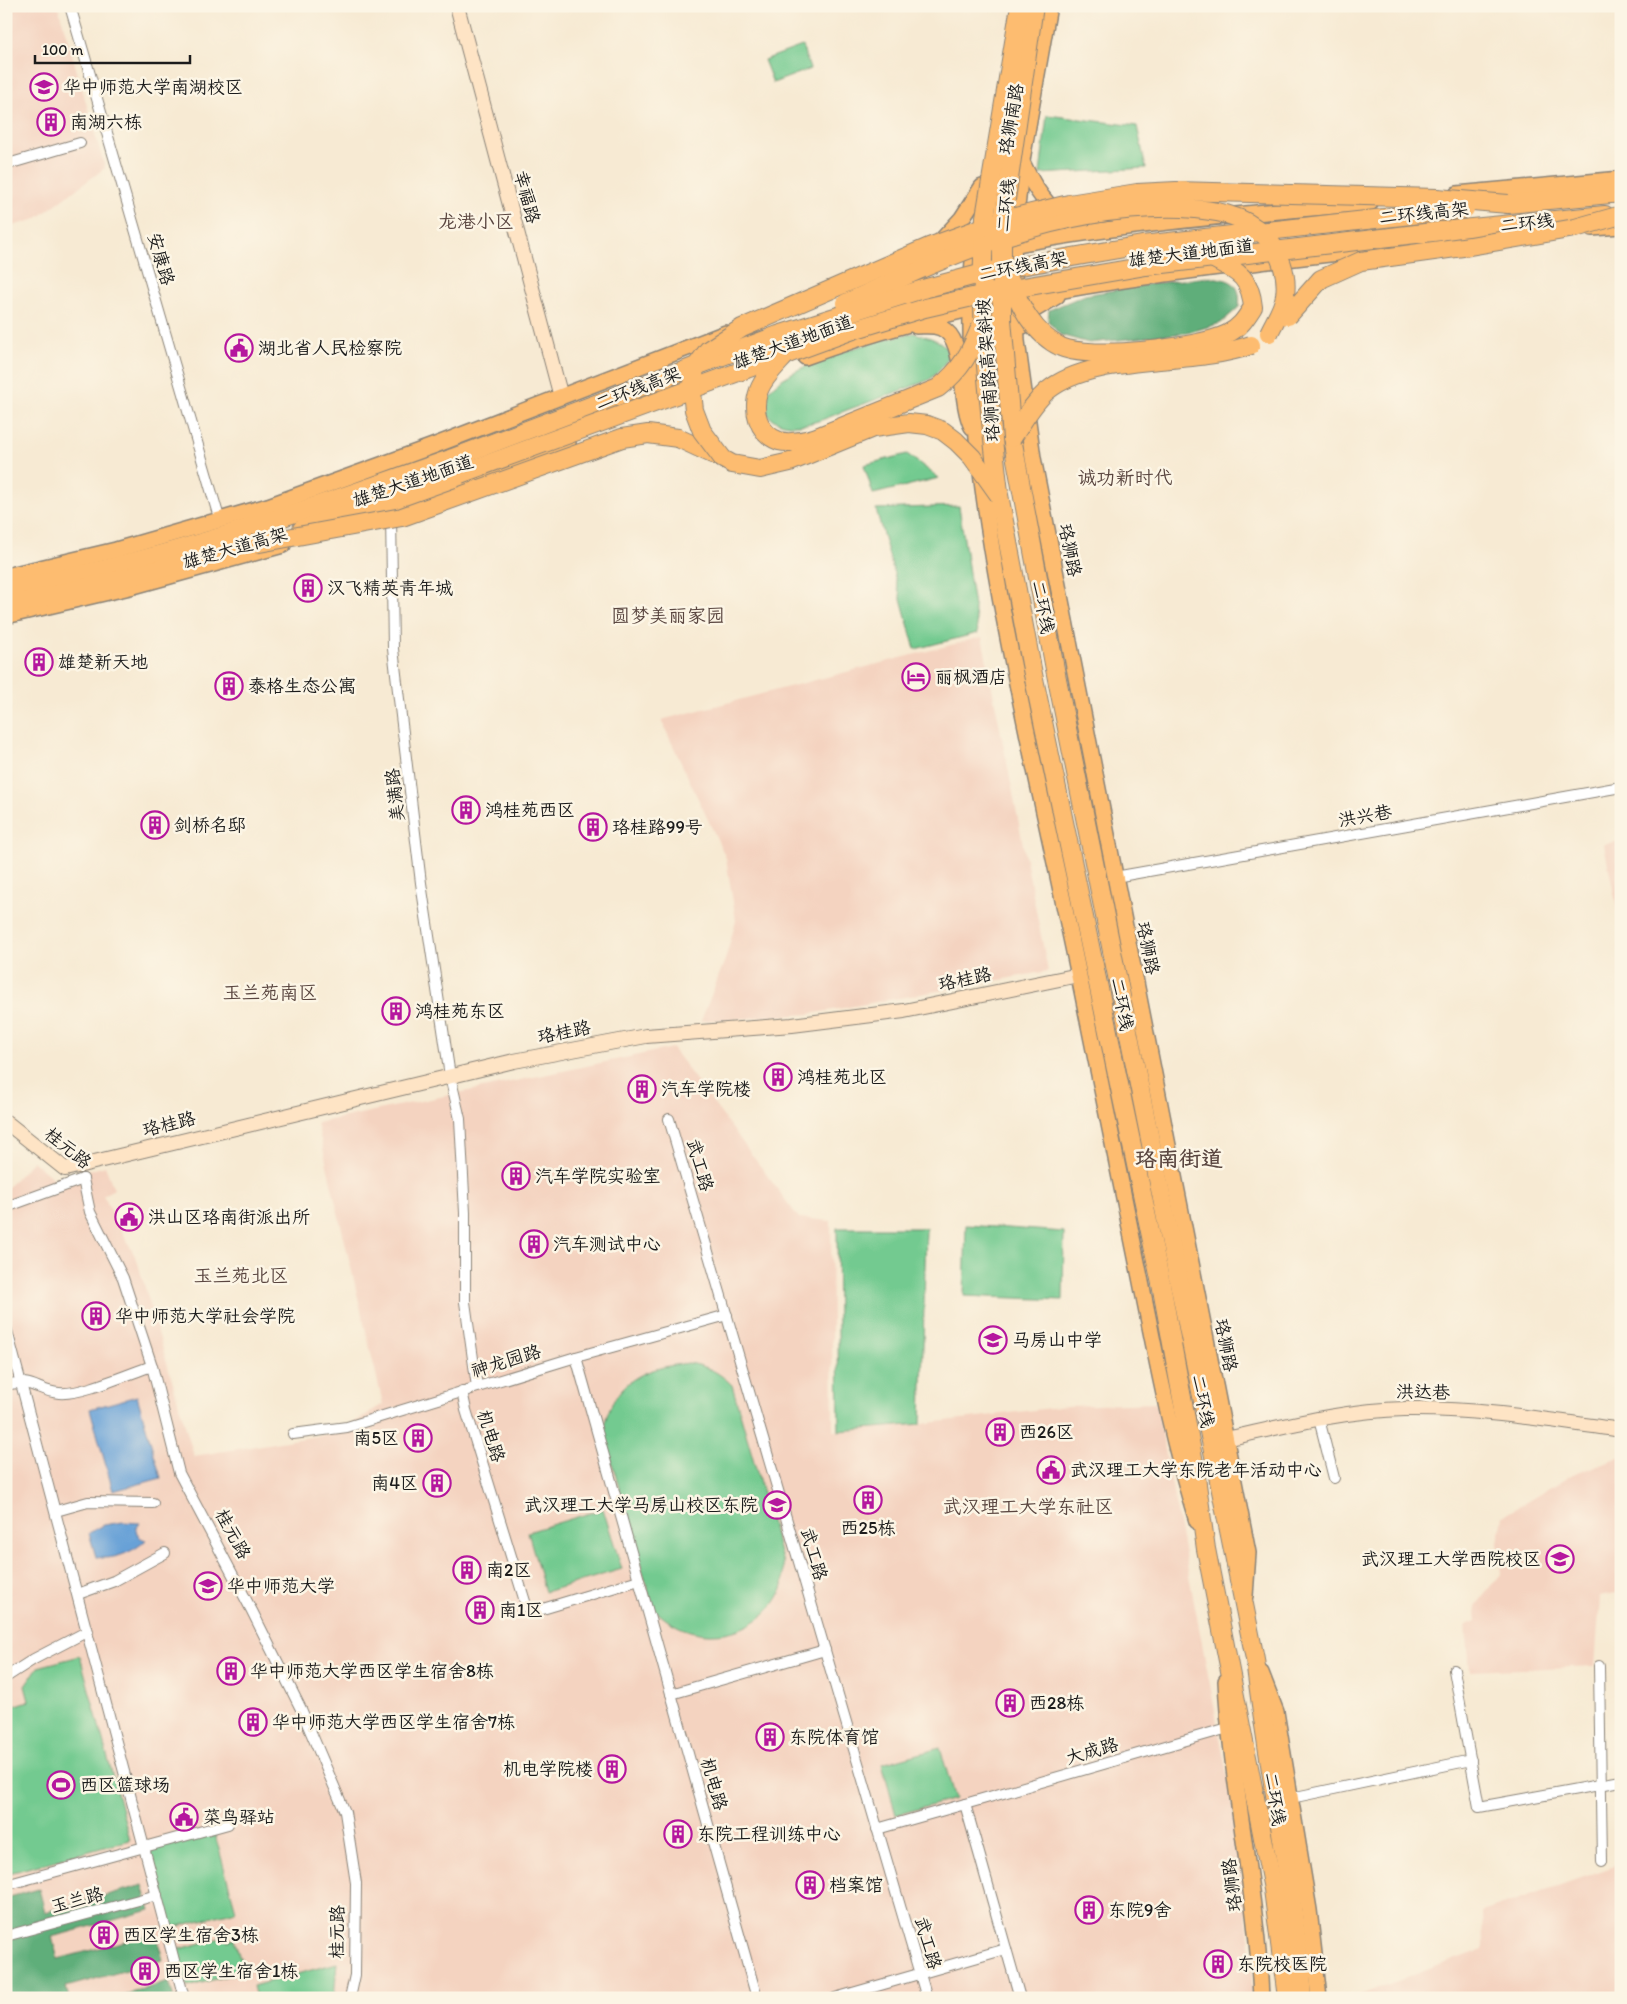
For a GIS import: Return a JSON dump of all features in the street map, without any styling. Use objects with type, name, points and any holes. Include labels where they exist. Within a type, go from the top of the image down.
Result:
[{"type":"highway","name":"珞狮南路高架斜坡","points":[[1020,6],[985,217],[982,323],[999,495],[1033,674]]},
{"type":"highway","name":"二环线","points":[[1034,6],[1002,227],[1007,249],[1002,318],[1012,438],[1055,669],[1255,1659],[1262,1718],[1295,1928],[1302,1998]]},
{"type":"highway","points":[[723,460],[702,431],[694,410],[692,392],[696,368],[708,350],[742,328],[929,247],[1003,220],[1069,204],[1137,193],[1176,190],[1437,198],[1508,204]]},
{"type":"highway","name":"二环线高架","points":[[456,466],[778,335],[923,289],[991,271],[1142,245],[1621,193]]},
{"type":"highway","points":[[778,335],[953,255],[1019,230],[1093,214],[1158,208],[1198,209],[1227,214],[1256,226],[1269,239],[1279,257],[1284,273],[1285,297],[1269,333]]},
{"type":"highway","points":[[1012,438],[1034,404],[1045,393],[1069,377],[1083,372],[1139,363],[1232,352],[1251,345],[1269,333],[1288,316],[1321,279],[1361,260],[1470,246],[1575,228],[1621,214]]},
{"type":"highway","name":"二环线","points":[[456,466],[786,355],[853,330],[925,308],[994,292],[1146,266],[1621,214]]},
{"type":"highway","points":[[1007,249],[1019,301],[1037,329],[1061,347],[1101,354],[1200,343],[1228,334],[1243,323],[1253,307],[1249,284],[1239,272],[1218,258]]},
{"type":"highway","points":[[786,355],[760,388],[754,406],[758,422],[766,433],[779,441],[796,442],[814,438],[938,388],[953,376],[964,363],[982,323]]},
{"type":"highway","points":[[254,544],[402,517],[622,438],[648,434],[678,438],[732,464],[760,469],[790,462],[882,426],[909,423],[928,425],[943,431],[956,441],[972,457],[999,495]]},
{"type":"highway","name":"雄楚大道高架","points":[[6,606],[254,544],[456,466]]},
{"type":"highway","name":"雄楚大道高架","points":[[6,591],[121,565],[456,466]]},
{"type":"highway","name":"二环线","points":[[1033,674],[1161,1284],[1194,1463],[1206,1549],[1281,1932],[1287,1998]]},
{"type":"highway","points":[[1256,1804],[1261,1864],[1272,1932],[1278,1998]]},
{"type":"main road","name":"珞狮南路","points":[[974,253],[982,187],[1011,6]]},
{"type":"main road","name":"珞狮南路","points":[[1014,299],[1007,249],[1049,6]]},
{"type":"main road","points":[[1022,160],[1033,185],[1044,202],[1061,217],[1082,226],[1104,230]]},
{"type":"main road","name":"雄楚大道地面道","points":[[6,576],[116,550],[220,521],[296,496],[561,397],[698,343],[906,269],[974,253],[1007,249],[1104,230],[1188,218],[1621,179]]},
{"type":"main road","points":[[906,269],[951,231],[982,187]]},
{"type":"main road","name":"雄楚大道地面道","points":[[6,616],[194,571],[264,551],[392,509],[646,414],[879,332],[970,307],[1078,286],[1464,238],[1621,226]]},
{"type":"main road","points":[[974,253],[970,307],[978,437],[992,548],[1016,681],[1173,1440],[1206,1549]]},
{"type":"main road","points":[[1017,341],[1024,322],[1032,311],[1049,299],[1078,286]]},
{"type":"main road","name":"珞狮路","points":[[1014,299],[1017,341],[1033,458],[1248,1554],[1244,1603]]},
{"type":"main road","points":[[879,332],[933,325],[946,331],[958,353],[964,407],[978,437]]},
{"type":"main road","name":"珞狮路","points":[[1225,1649],[1228,1728],[1246,1844],[1260,1962],[1261,1998]]},
{"type":"main road","points":[[1255,1659],[1276,1712],[1317,1969],[1319,1998]]},
{"type":"street","name":"安康路","points":[[70,6],[220,521]]},
{"type":"street","name":"幸福路","points":[[457,6],[561,397]]},
{"type":"street","points":[[6,157],[8,164],[80,143]]},
{"type":"street","name":"美满路","points":[[392,509],[390,522],[393,649],[421,883],[450,1076]]},
{"type":"street","name":"洪兴巷","points":[[1115,877],[1621,787]]},
{"type":"street","name":"珞桂路","points":[[64,1169],[514,1061],[646,1036],[792,1025],[904,1010],[1078,975]]},
{"type":"street","name":"机电路","points":[[450,1076],[460,1119],[465,1302],[477,1387]]},
{"type":"street","name":"武工路","points":[[669,1119],[927,1998]]},
{"type":"street","name":"桂元路","points":[[6,1122],[64,1169],[83,1179],[90,1212],[124,1278],[152,1366],[179,1473],[301,1709],[345,1812],[356,1883],[355,1976],[350,1998]]},
{"type":"street","points":[[6,1207],[83,1179]]},
{"type":"street","name":"神龙园路","points":[[293,1434],[347,1427],[576,1357],[727,1315]]},
{"type":"street","points":[[6,1327],[184,1998]]},
{"type":"street","name":"机电路","points":[[576,1357],[757,1998]]},
{"type":"street","points":[[6,1385],[34,1384],[58,1393],[78,1391],[152,1366]]},
{"type":"street","name":"机电路","points":[[462,1391],[466,1410],[527,1608],[536,1611],[639,1580]]},
{"type":"street","name":"洪达巷","points":[[1226,1439],[1319,1419],[1405,1409],[1480,1413],[1621,1430]]},
{"type":"street","points":[[1319,1419],[1334,1478]]},
{"type":"street","points":[[56,1511],[88,1502],[153,1503]]},
{"type":"street","points":[[78,1594],[114,1581],[164,1553]]},
{"type":"street","points":[[6,1677],[34,1659],[88,1631]]},
{"type":"street","points":[[671,1694],[825,1650]]},
{"type":"street","points":[[1599,1666],[1599,1785],[1602,1862]]},
{"type":"street","points":[[1454,1670],[1480,1807],[1621,1781]]},
{"type":"street","name":"大成路","points":[[877,1829],[1228,1728]]},
{"type":"street","points":[[1291,1798],[1471,1760]]},
{"type":"street","points":[[965,1804],[1020,1998]]},
{"type":"street","points":[[6,1885],[228,1824]]},
{"type":"street","name":"玉兰路","points":[[6,1936],[157,1894]]},
{"type":"street","points":[[835,1998],[1006,1949]]},
{"type":"shaded area","name":"华中师范大学南湖校区","points":[[6,6],[58,6],[105,168],[36,219],[6,228]]},
{"type":"shaded area","points":[[982,637],[1048,971],[810,1014],[701,1021],[725,960],[736,921],[726,858],[661,720]]},
{"type":"shaded area","points":[[1621,841],[1621,928],[1604,844]]},
{"type":"shaded area","name":"武汉理工大学马房山校区东院","points":[[672,1048],[799,1218],[831,1221],[833,1431],[921,1424],[1067,1406],[1156,1403],[1233,1805],[1252,1962],[1252,1998],[6,1998],[6,1189],[33,1161],[56,1181],[105,1166],[114,1189],[103,1195],[137,1260],[194,1456],[348,1431],[347,1427],[383,1404],[317,1123]]},
{"type":"shaded area","name":"武汉理工大学西院校区","points":[[1621,1456],[1621,1593],[1600,1597],[1595,1666],[1470,1671],[1466,1625],[1477,1621],[1475,1607],[1501,1574],[1498,1543],[1503,1516],[1572,1475]]},
{"type":"shaded area","points":[[1621,1864],[1621,1998],[1352,1998],[1483,1949],[1482,1912]]},
{"type":"green space","points":[[802,46],[810,69],[773,83],[764,60]]},
{"type":"green space","points":[[1047,115],[1137,126],[1146,168],[1040,174]]},
{"type":"green space","points":[[1208,277],[1223,279],[1233,283],[1239,292],[1239,307],[1221,323],[1187,333],[1089,343],[1060,335],[1048,321],[1049,310],[1085,295],[1156,283]]},
{"type":"green space","points":[[914,333],[936,340],[947,349],[946,362],[929,380],[807,424],[793,425],[782,423],[771,418],[766,413],[764,398],[775,384],[795,371],[850,349]]},
{"type":"green space","points":[[907,454],[939,478],[873,494],[864,465]]},
{"type":"green space","points":[[959,506],[978,633],[915,649],[876,509]]},
{"type":"green space","points":[[966,1225],[1064,1232],[1063,1300],[964,1296]]},
{"type":"green space","points":[[837,1228],[926,1228],[921,1424],[839,1431]]},
{"type":"green space","points":[[689,1363],[712,1370],[732,1385],[783,1563],[783,1586],[779,1596],[767,1612],[754,1622],[724,1633],[694,1632],[679,1627],[665,1619],[653,1608],[603,1431],[614,1400],[632,1380],[657,1369]]},
{"type":"green space","points":[[603,1509],[622,1569],[545,1592],[528,1532]]},
{"type":"green space","name":"西区篮球场","points":[[80,1656],[130,1840],[6,1874],[6,1730],[12,1728],[7,1708],[29,1701],[25,1686],[38,1667]]},
{"type":"green space","points":[[940,1748],[955,1799],[896,1815],[882,1764]]},
{"type":"green space","points":[[214,1831],[236,1911],[171,1928],[149,1849]]},
{"type":"green space","points":[[143,1885],[150,1910],[52,1937],[58,1959],[156,1933],[163,1960],[66,1987],[69,1998],[6,1998],[6,1898],[39,1889],[45,1912]]},
{"type":"green space","points":[[224,1937],[227,1941],[234,1939],[240,1959],[252,1969],[187,1987],[176,1950]]},
{"type":"green space","points":[[337,1963],[334,1998],[256,1998],[253,1986]]},
{"type":"green space","points":[[169,1982],[174,1998],[113,1998]]},
{"type":"water","points":[[137,1396],[161,1478],[113,1491],[90,1409]]},
{"type":"water","points":[[123,1522],[140,1523],[136,1529],[137,1533],[146,1540],[135,1548],[116,1557],[96,1557],[89,1533],[104,1525]]},
{"type":"place","name":"华中师范大学南湖校区","points":[[44,87]]},
{"type":"place","name":"南湖六栋","points":[[51,122]]},
{"type":"place","name":"湖北省人民检察院","points":[[239,348]]},
{"type":"place","name":"汉飞精英青年城","points":[[308,588]]},
{"type":"place","name":"雄楚新天地","points":[[39,662]]},
{"type":"place","name":"丽枫酒店","points":[[916,677]]},
{"type":"place","name":"泰格生态公寓","points":[[229,686]]},
{"type":"place","name":"鸿桂苑西区","points":[[466,810]]},
{"type":"place","name":"剑桥名邸","points":[[155,825]]},
{"type":"place","name":"珞桂路99号","points":[[593,827]]},
{"type":"place","name":"鸿桂苑东区","points":[[396,1011]]},
{"type":"place","name":"鸿桂苑北区","points":[[778,1077]]},
{"type":"place","name":"汽车学院楼","points":[[642,1089]]},
{"type":"place","name":"汽车学院实验室","points":[[516,1176]]},
{"type":"place","name":"洪山区珞南街派出所","points":[[129,1217]]},
{"type":"place","name":"汽车测试中心","points":[[534,1244]]},
{"type":"place","name":"华中师范大学社会学院","points":[[96,1316]]},
{"type":"place","name":"马房山中学","points":[[993,1340]]},
{"type":"place","name":"西26区","points":[[1000,1432]]},
{"type":"place","name":"南5区","points":[[418,1438]]},
{"type":"place","name":"武汉理工大学东院老年活动中心","points":[[1051,1470]]},
{"type":"place","name":"南4区","points":[[437,1483]]},
{"type":"place","name":"西25栋","points":[[868,1500]]},
{"type":"place","name":"武汉理工大学马房山校区东院","points":[[777,1505]]},
{"type":"place","name":"武汉理工大学西院校区","points":[[1560,1559]]},
{"type":"place","name":"南2区","points":[[467,1570]]},
{"type":"place","name":"华中师范大学","points":[[208,1586]]},
{"type":"place","name":"南1区","points":[[480,1610]]},
{"type":"place","name":"华中师范大学西区学生宿舍8栋","points":[[231,1671]]},
{"type":"place","name":"西28栋","points":[[1010,1703]]},
{"type":"place","name":"华中师范大学西区学生宿舍7栋","points":[[253,1722]]},
{"type":"place","name":"东院体育馆","points":[[770,1737]]},
{"type":"place","name":"机电学院楼","points":[[612,1769]]},
{"type":"place","name":"西区篮球场","points":[[61,1785]]},
{"type":"place","name":"菜鸟驿站","points":[[184,1817]]},
{"type":"place","name":"东院工程训练中心","points":[[678,1834]]},
{"type":"place","name":"档案馆","points":[[810,1885]]},
{"type":"place","name":"东院9舍","points":[[1089,1910]]},
{"type":"place","name":"西区学生宿舍3栋","points":[[104,1935]]},
{"type":"place","name":"东院校医院","points":[[1218,1964]]},
{"type":"place","name":"西区学生宿舍1栋","points":[[145,1971]]},
{"type":"district","name":"龙港小区","points":[[476,221]]},
{"type":"district","name":"诚功新时代","points":[[1125,477]]},
{"type":"district","name":"圆梦美丽家园","points":[[668,615]]},
{"type":"district","name":"玉兰苑南区","points":[[270,992]]},
{"type":"district","name":"珞南街道","points":[[1179,1158]]},
{"type":"district","name":"玉兰苑北区","points":[[241,1275]]},
{"type":"district","name":"武汉理工大学东社区","points":[[1028,1506]]}]
